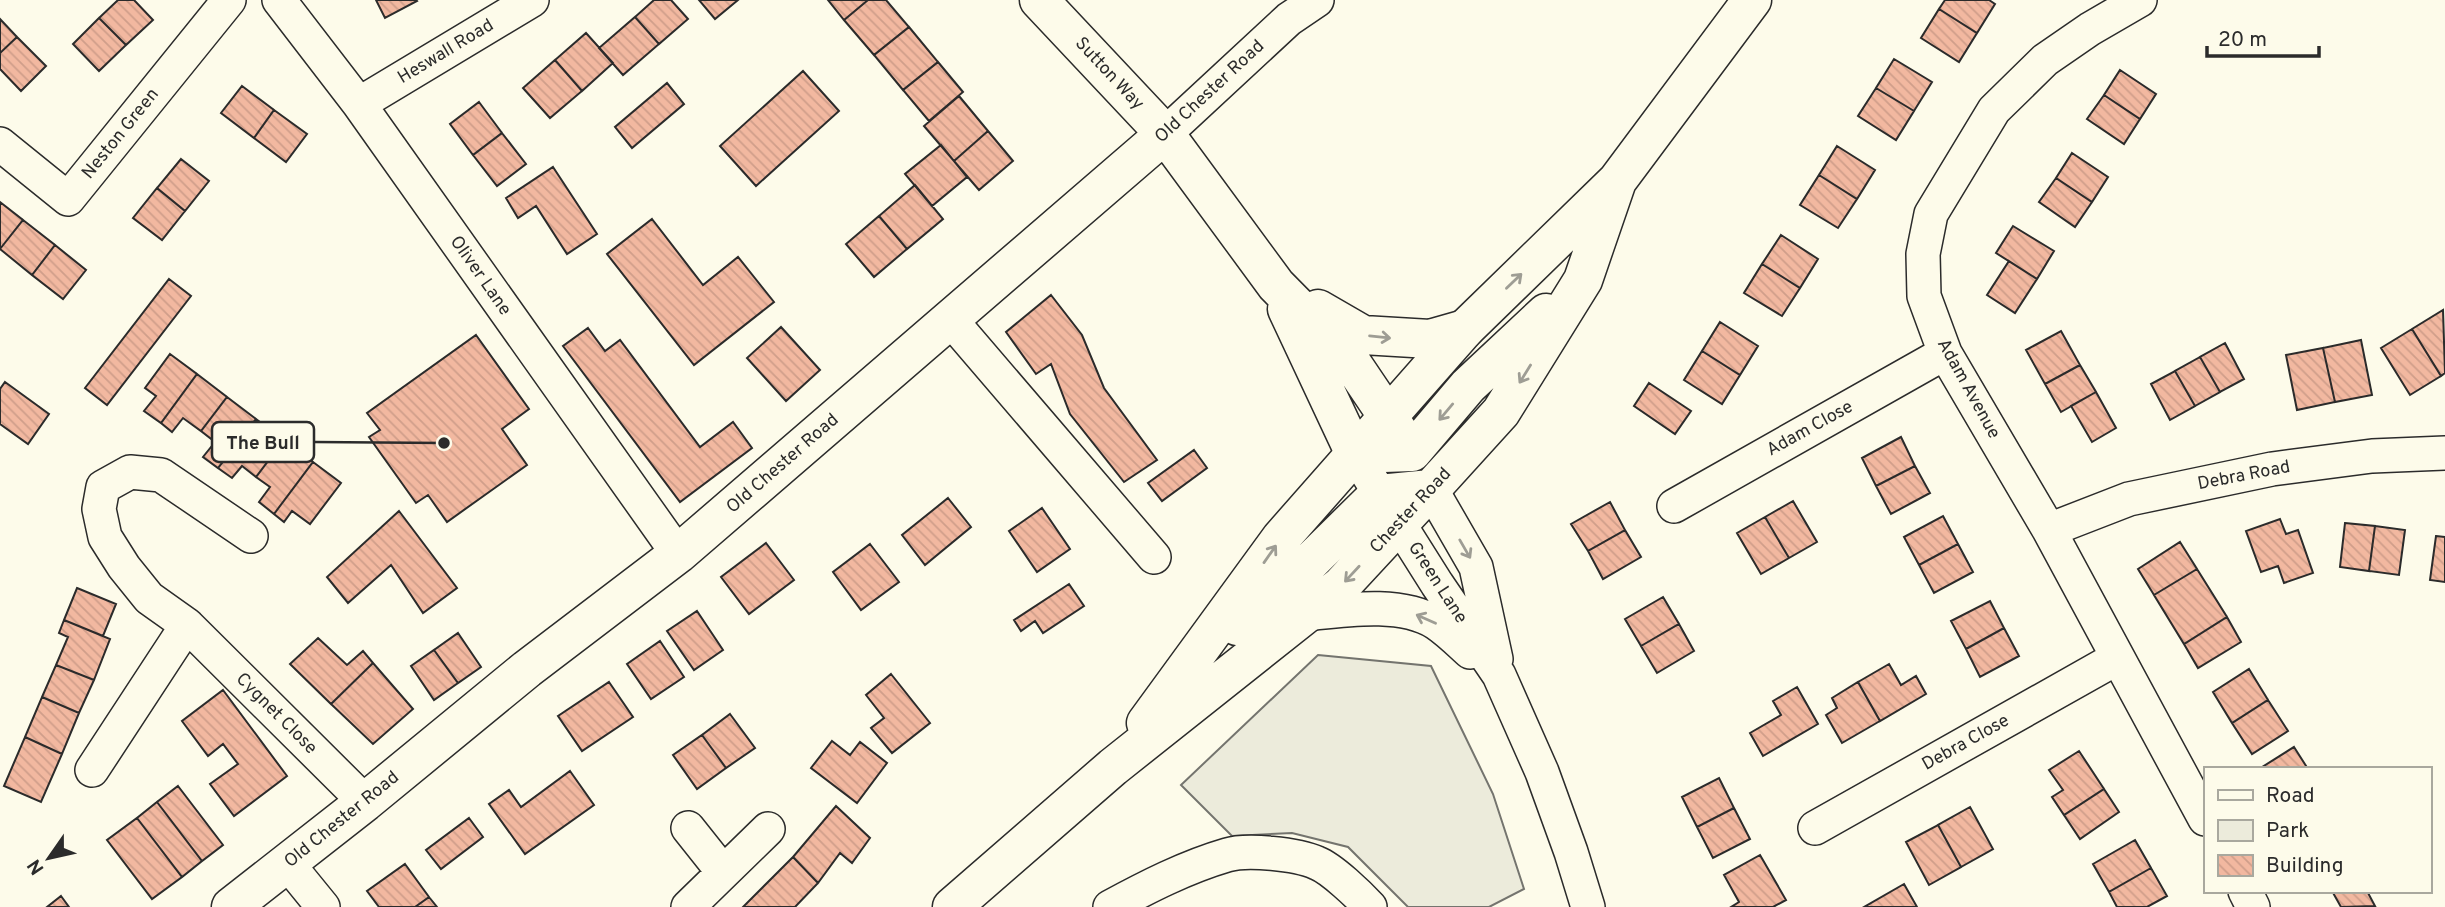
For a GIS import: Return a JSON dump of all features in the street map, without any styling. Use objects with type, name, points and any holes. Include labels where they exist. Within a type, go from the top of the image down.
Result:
[{"type":"main road","name":"Sutton Way","points":[[1039,0],[1165,134],[1276,285],[1349,359],[1412,452],[1431,489]]},
{"type":"main road","name":"Chester Road","points":[[1113,766],[1281,538],[1465,329],[1617,181],[1752,0]]},
{"type":"main road","name":"Old Chester Road","points":[[231,907],[288,864],[527,669],[678,554],[1165,134]]},
{"type":"main road","name":"Chester Road","points":[[952,907],[1113,766],[1341,586],[1389,509],[1431,489],[1501,412],[1583,279],[1617,181]]},
{"type":"main road","points":[[1355,454],[1412,452],[1468,386],[1583,279]]},
{"type":"main road","name":"Sutton Way","points":[[1276,285],[1363,335],[1430,339],[1465,329]]},
{"type":"main road","name":"Sutton Way","points":[[1276,285],[1355,454]]},
{"type":"main road","points":[[1181,676],[1311,562],[1389,509]]},
{"type":"street","name":"Neston Green","points":[[0,144],[68,199],[229,0]]},
{"type":"street","name":"Oliver Lane","points":[[279,0],[359,104],[678,554]]},
{"type":"street","name":"Heswall Road","points":[[359,104],[532,0]]},
{"type":"street","name":"Old Chester Road","points":[[1165,134],[1289,19],[1317,0]]},
{"type":"street","name":"Adam Avenue","points":[[2140,0],[2090,29],[2045,60],[1994,110],[1931,214],[1923,254],[1924,296],[1945,353],[2049,530],[2204,817]]},
{"type":"street","points":[[950,320],[1154,556]]},
{"type":"street","name":"Adam Close","points":[[1674,506],[1945,353]]},
{"type":"street","name":"Debra Road","points":[[2049,530],[2129,499],[2272,469],[2372,456],[2445,453]]},
{"type":"street","name":"Green Lane","points":[[1355,454],[1499,676],[1542,772],[1588,907]]},
{"type":"street","name":"Cygnet Close","points":[[251,536],[161,475],[130,472],[103,487],[99,509],[105,537],[124,567],[149,598],[187,625],[365,802]]},
{"type":"street","name":"Green Lane","points":[[1431,489],[1476,567],[1499,676]]},
{"type":"street","name":"Green Lane","points":[[1306,614],[1365,609],[1414,614],[1436,623],[1499,676]]},
{"type":"street","points":[[92,770],[187,625]]},
{"type":"street","name":"Debra Close","points":[[1815,828],[2117,658]]},
{"type":"street","points":[[688,828],[723,872]]},
{"type":"street","points":[[688,907],[768,829]]},
{"type":"street","points":[[1110,907],[1150,886],[1230,854],[1277,853],[1318,863],[1370,907]]},
{"type":"street","points":[[288,864],[323,907]]},
{"type":"green space","points":[[1318,655],[1431,666],[1493,794],[1524,889],[1489,907],[1408,907],[1348,847],[1292,833],[1232,836],[1181,785]]},
{"type":"building","points":[[118,0],[134,0],[153,20],[126,45],[99,18]]},
{"type":"building","points":[[376,0],[416,0],[417,1],[385,18]]},
{"type":"building","points":[[654,0],[671,0],[688,19],[659,44],[635,17]]},
{"type":"building","points":[[699,0],[738,0],[715,19]]},
{"type":"building","points":[[828,0],[868,0],[844,20]]},
{"type":"building","points":[[868,0],[886,0],[909,27],[874,55],[844,20]]},
{"type":"building","points":[[1945,0],[1989,0],[1995,4],[1977,33],[1939,9]]},
{"type":"building","points":[[1939,9],[1977,33],[1959,62],[1921,38]]},
{"type":"building","points":[[635,17],[659,44],[623,75],[599,48]]},
{"type":"building","points":[[99,18],[126,45],[99,71],[73,44]]},
{"type":"building","points":[[0,19],[17,37],[0,53]]},
{"type":"building","points":[[909,27],[938,62],[903,90],[874,55]]},
{"type":"building","points":[[586,33],[613,63],[582,91],[555,60]]},
{"type":"building","points":[[17,37],[46,66],[21,91],[0,69],[0,53]]},
{"type":"building","points":[[1894,59],[1932,82],[1914,111],[1876,88]]},
{"type":"building","points":[[555,60],[582,91],[550,118],[523,88]]},
{"type":"building","points":[[938,62],[963,92],[929,121],[903,90]]},
{"type":"building","points":[[2120,70],[2156,94],[2140,119],[2104,95]]},
{"type":"building","points":[[803,71],[839,111],[756,186],[720,146]]},
{"type":"building","points":[[667,83],[684,104],[632,148],[615,127]]},
{"type":"building","points":[[242,86],[274,110],[254,138],[221,113]]},
{"type":"building","points":[[1876,88],[1914,111],[1896,140],[1858,116]]},
{"type":"building","points":[[2104,95],[2140,119],[2124,144],[2087,119]]},
{"type":"building","points":[[959,96],[988,131],[954,161],[924,126]]},
{"type":"building","points":[[479,102],[502,133],[473,155],[450,124]]},
{"type":"building","points":[[274,110],[307,134],[286,162],[254,138]]},
{"type":"building","points":[[988,131],[1013,161],[979,190],[954,161]]},
{"type":"building","points":[[502,133],[526,164],[497,186],[473,155]]},
{"type":"building","points":[[941,145],[967,177],[932,206],[905,174]]},
{"type":"building","points":[[1837,146],[1875,170],[1857,199],[1819,175]]},
{"type":"building","points":[[2072,153],[2108,177],[2092,202],[2056,178]]},
{"type":"building","points":[[181,159],[209,181],[185,211],[157,188]]},
{"type":"building","points":[[553,167],[597,234],[567,254],[536,206],[518,218],[506,198]]},
{"type":"building","points":[[1819,175],[1857,199],[1838,228],[1800,205]]},
{"type":"building","points":[[2056,178],[2092,202],[2075,227],[2039,202]]},
{"type":"building","points":[[915,185],[943,219],[907,249],[879,216]]},
{"type":"building","points":[[157,188],[185,211],[162,240],[133,218]]},
{"type":"building","points":[[0,202],[23,220],[0,249]]},
{"type":"building","points":[[879,216],[907,249],[874,277],[846,244]]},
{"type":"building","points":[[652,219],[703,285],[738,257],[774,302],[694,365],[607,254]]},
{"type":"building","points":[[23,220],[55,245],[32,275],[0,249]]},
{"type":"building","points":[[2013,226],[2054,251],[2037,279],[1996,253]]},
{"type":"building","points":[[1781,235],[1818,259],[1800,288],[1762,264]]},
{"type":"building","points":[[55,245],[86,270],[63,299],[32,275]]},
{"type":"building","points":[[2009,261],[2037,279],[2015,313],[1987,295]]},
{"type":"building","points":[[1762,264],[1800,288],[1782,316],[1744,293]]},
{"type":"building","points":[[169,279],[191,296],[107,405],[85,388]]},
{"type":"building","points":[[1051,295],[1082,335],[1104,388],[1157,460],[1124,482],[1070,414],[1051,364],[1036,374],[1006,332]]},
{"type":"building","points":[[2443,310],[2445,373],[2441,376],[2412,329]]},
{"type":"building","points":[[1720,322],[1758,346],[1740,375],[1702,351]]},
{"type":"building","points":[[781,327],[820,370],[786,401],[747,358]]},
{"type":"building","points":[[588,328],[605,351],[620,340],[700,447],[733,422],[752,448],[680,502],[563,346]]},
{"type":"building","points":[[2412,329],[2441,376],[2410,395],[2381,348]]},
{"type":"building","points":[[2061,331],[2080,365],[2045,384],[2026,350]]},
{"type":"building","points":[[476,335],[529,409],[502,429],[527,465],[447,522],[428,495],[416,503],[369,437],[380,430],[367,413]]},
{"type":"building","points":[[2361,340],[2372,395],[2335,402],[2323,348]]},
{"type":"building","points":[[2225,343],[2244,379],[2220,392],[2200,357]]},
{"type":"building","points":[[2323,348],[2335,402],[2297,410],[2286,355]]},
{"type":"building","points":[[1702,351],[1740,375],[1722,404],[1684,380]]},
{"type":"building","points":[[170,354],[197,374],[161,423],[144,411],[156,396],[145,388]]},
{"type":"building","points":[[2200,357],[2220,392],[2195,406],[2175,371]]},
{"type":"building","points":[[2080,365],[2096,392],[2061,412],[2045,384]]},
{"type":"building","points":[[2175,371],[2195,406],[2170,420],[2151,384]]},
{"type":"building","points":[[197,374],[227,397],[201,431],[183,418],[172,432],[161,423]]},
{"type":"building","points":[[5,382],[49,414],[28,444],[0,424],[0,389]]},
{"type":"building","points":[[1649,383],[1691,411],[1675,434],[1634,406]]},
{"type":"building","points":[[2096,392],[2116,428],[2092,442],[2071,406]]},
{"type":"building","points":[[227,397],[256,419],[218,468],[203,457],[215,442],[201,431]]},
{"type":"building","points":[[256,419],[284,440],[256,477],[242,466],[232,478],[218,468]]},
{"type":"building","points":[[1901,437],[1915,466],[1876,486],[1862,458]]},
{"type":"building","points":[[284,440],[313,462],[274,514],[259,502],[270,487],[256,477]]},
{"type":"building","points":[[1194,450],[1207,468],[1162,501],[1148,483]]},
{"type":"building","points":[[313,462],[341,483],[310,524],[292,511],[284,522],[274,514]]},
{"type":"building","points":[[1915,466],[1930,493],[1891,514],[1876,486]]},
{"type":"building","points":[[948,498],[971,527],[925,565],[902,535]]},
{"type":"building","points":[[1793,501],[1817,542],[1789,558],[1765,517]]},
{"type":"building","points":[[1610,502],[1625,530],[1588,551],[1571,524]]},
{"type":"building","points":[[1042,508],[1070,549],[1037,572],[1009,531]]},
{"type":"building","points":[[399,511],[457,588],[423,613],[391,565],[348,603],[327,577]]},
{"type":"building","points":[[1943,516],[1958,544],[1919,565],[1904,537]]},
{"type":"building","points":[[1765,517],[1789,558],[1761,574],[1737,533]]},
{"type":"building","points":[[2280,519],[2286,534],[2298,530],[2313,573],[2284,583],[2278,566],[2261,572],[2246,531]]},
{"type":"building","points":[[2345,523],[2375,526],[2369,571],[2340,567]]},
{"type":"building","points":[[2375,526],[2405,530],[2399,575],[2369,571]]},
{"type":"building","points":[[1625,530],[1641,557],[1603,579],[1588,551]]},
{"type":"building","points":[[2436,536],[2445,537],[2445,582],[2430,580]]},
{"type":"building","points":[[2180,542],[2197,569],[2154,595],[2138,569]]},
{"type":"building","points":[[766,543],[794,580],[749,614],[721,577]]},
{"type":"building","points":[[870,544],[899,582],[861,610],[833,572]]},
{"type":"building","points":[[1958,544],[1973,572],[1934,593],[1919,565]]},
{"type":"building","points":[[2197,569],[2227,617],[2184,644],[2154,595]]},
{"type":"building","points":[[1069,584],[1084,606],[1043,633],[1035,621],[1021,631],[1014,620]]},
{"type":"building","points":[[77,588],[116,604],[103,636],[64,620]]},
{"type":"building","points":[[1663,597],[1679,624],[1641,646],[1625,619]]},
{"type":"building","points":[[1990,601],[2004,628],[1966,649],[1951,621]]},
{"type":"building","points":[[697,611],[723,650],[694,670],[667,631]]},
{"type":"building","points":[[2227,617],[2241,642],[2198,668],[2184,644]]},
{"type":"building","points":[[64,620],[110,639],[94,680],[56,665],[68,637],[59,633]]},
{"type":"building","points":[[1679,624],[1694,651],[1657,673],[1641,646]]},
{"type":"building","points":[[2004,628],[2019,656],[1980,677],[1966,649]]},
{"type":"building","points":[[458,633],[481,667],[458,683],[434,650]]},
{"type":"building","points":[[318,638],[347,665],[363,651],[373,663],[331,704],[290,664]]},
{"type":"building","points":[[660,641],[684,677],[651,699],[627,664]]},
{"type":"building","points":[[434,650],[458,683],[434,700],[411,666]]},
{"type":"building","points":[[373,663],[413,709],[373,744],[331,704]]},
{"type":"building","points":[[1889,664],[1901,685],[1916,676],[1926,694],[1880,721],[1858,682]]},
{"type":"building","points":[[56,665],[94,680],[79,713],[42,697]]},
{"type":"building","points":[[2249,669],[2268,700],[2232,723],[2213,692]]},
{"type":"building","points":[[891,674],[930,723],[892,753],[871,728],[884,718],[866,695]]},
{"type":"building","points":[[609,682],[633,717],[582,751],[558,716]]},
{"type":"building","points":[[1858,682],[1880,721],[1842,743],[1826,715],[1837,708],[1832,698]]},
{"type":"building","points":[[1797,687],[1818,724],[1763,756],[1750,733],[1781,715],[1773,701]]},
{"type":"building","points":[[223,690],[287,776],[234,816],[210,784],[238,764],[223,744],[208,756],[182,721]]},
{"type":"building","points":[[42,697],[79,713],[62,754],[25,737]]},
{"type":"building","points":[[2268,700],[2288,731],[2252,754],[2232,723]]},
{"type":"building","points":[[730,714],[755,748],[726,768],[702,735]]},
{"type":"building","points":[[702,735],[726,768],[697,789],[673,755]]},
{"type":"building","points":[[25,737],[62,754],[41,802],[4,786]]},
{"type":"building","points":[[832,741],[850,755],[860,742],[887,763],[857,803],[811,768]]},
{"type":"building","points":[[2294,747],[2307,767],[2262,767]]},
{"type":"building","points":[[2079,751],[2104,789],[2064,815],[2052,797],[2063,790],[2049,770]]},
{"type":"building","points":[[570,771],[594,805],[525,854],[489,804],[509,790],[521,807]]},
{"type":"building","points":[[1719,778],[1734,808],[1697,827],[1682,797]]},
{"type":"building","points":[[178,786],[223,845],[202,861],[157,802]]},
{"type":"building","points":[[2104,789],[2119,812],[2080,839],[2064,815]]},
{"type":"building","points":[[157,802],[202,861],[182,877],[137,818]]},
{"type":"building","points":[[836,806],[870,838],[852,863],[840,853],[818,883],[793,857]]},
{"type":"building","points":[[1970,807],[1993,849],[1961,867],[1938,825]]},
{"type":"building","points":[[1734,808],[1750,839],[1713,858],[1697,827]]},
{"type":"building","points":[[137,818],[182,877],[152,899],[107,840]]},
{"type":"building","points":[[469,818],[483,837],[441,869],[426,850]]},
{"type":"building","points":[[1938,825],[1961,867],[1929,885],[1906,842]]},
{"type":"building","points":[[2135,840],[2151,868],[2109,892],[2093,864]]},
{"type":"building","points":[[1760,855],[1786,900],[1773,907],[1731,907],[1739,902],[1724,875]]},
{"type":"building","points":[[793,857],[818,883],[795,907],[743,907]]},
{"type":"building","points":[[405,864],[429,897],[415,907],[379,907],[367,891]]},
{"type":"building","points":[[2151,868],[2167,896],[2147,907],[2117,907],[2109,892]]},
{"type":"building","points":[[1904,884],[1917,907],[1864,907]]},
{"type":"building","points":[[2333,893],[2368,893],[2375,906],[2341,907]]},
{"type":"building","points":[[61,896],[69,907],[47,907]]},
{"type":"building","points":[[429,897],[437,907],[415,907]]},
{"type":"place","name":"The Bull","points":[[444,443]]}]
